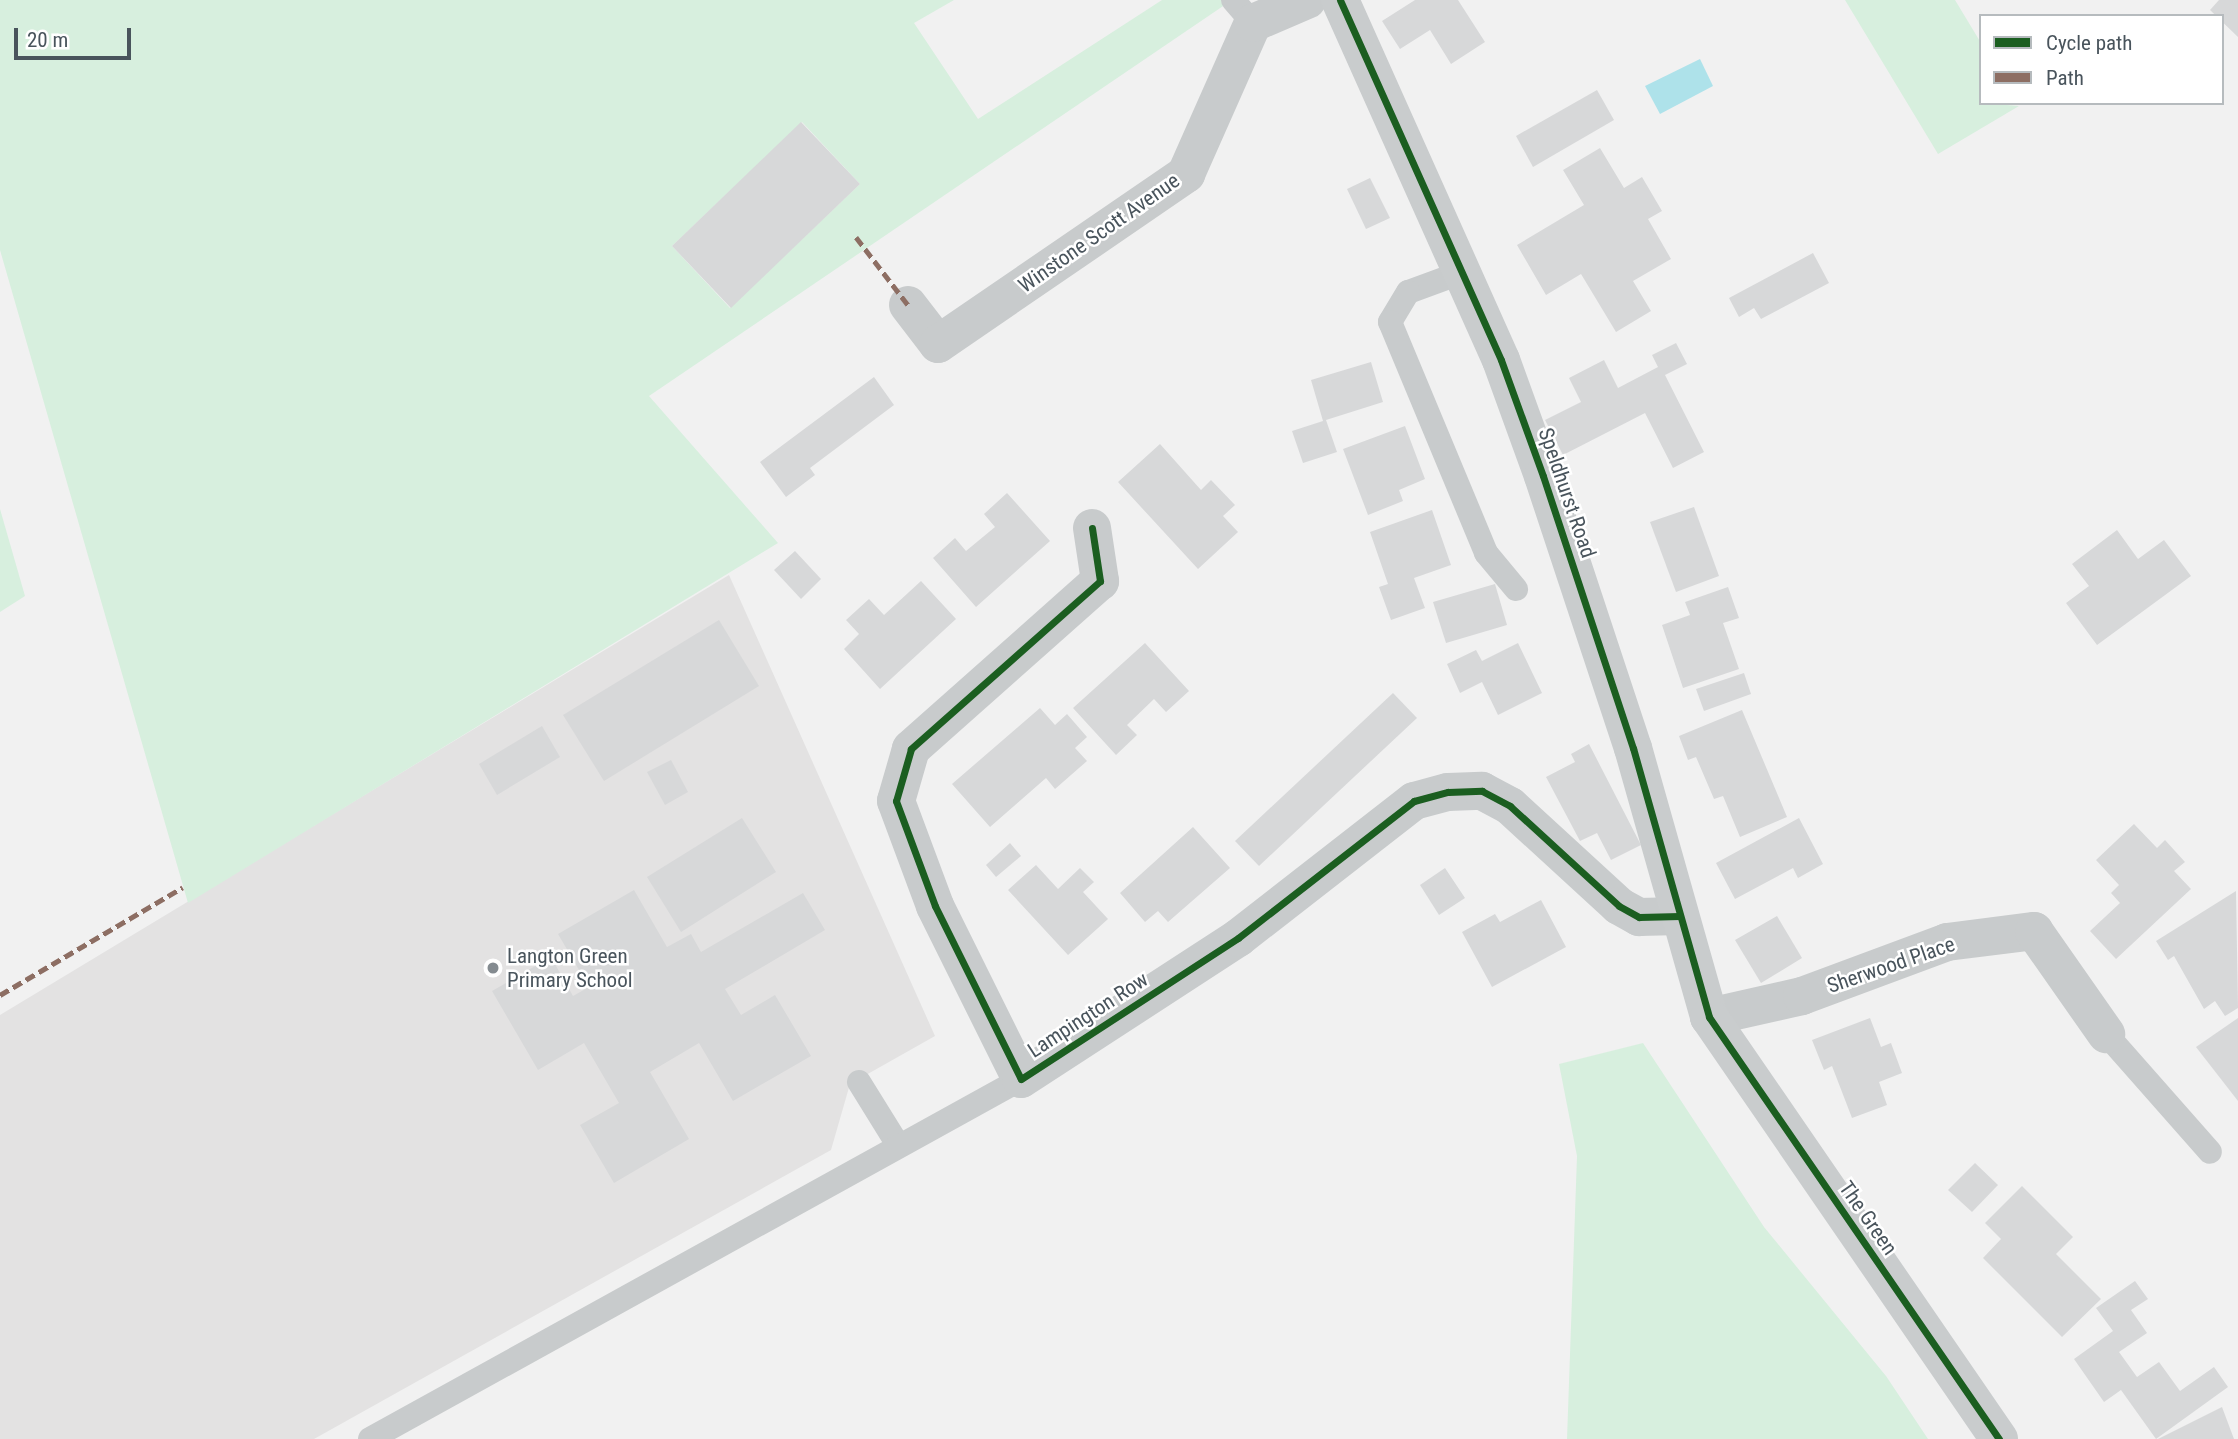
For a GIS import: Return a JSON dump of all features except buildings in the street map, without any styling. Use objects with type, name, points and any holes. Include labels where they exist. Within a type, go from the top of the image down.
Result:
[{"type":"street","name":"Winstone Scott Avenue","points":[[908,305],[938,344],[1186,174],[1243,12],[1307,0]]},
{"type":"street","name":"Speldhurst Road","points":[[1340,0],[1460,273],[1543,475],[1681,916],[1709,1017]]},
{"type":"street","name":"Lampington Row","points":[[1092,528],[1100,581],[911,749],[899,780],[902,821],[935,906],[1021,1079],[1238,938],[1414,802],[1448,792],[1482,791],[1510,806],[1619,906],[1639,917],[1681,916]]},
{"type":"street","name":"Sherwood Place","points":[[1709,1017],[1802,996],[1947,942],[2034,931],[2106,1034]]},
{"type":"street","name":"The Green","points":[[1709,1017],[1999,1439]]},
{"type":"lane","points":[[1460,273],[1408,292],[1390,322],[1486,553],[1516,589]]},
{"type":"lane","points":[[2106,1034],[2210,1152]]},
{"type":"lane","points":[[370,1439],[1021,1079]]},
{"type":"lane","points":[[859,1082],[898,1145]]},
{"type":"shaded area","name":"Langton Green Primary School","points":[[729,575],[935,1036],[850,1084],[831,1150],[314,1439],[0,1439],[0,1015]]},
{"type":"green space","points":[[0,0],[954,0],[914,23],[978,119],[1162,0],[1232,0],[649,396],[778,543],[188,903],[0,250]],"holes":[[[802,122],[860,184],[730,308],[672,246]]]},
{"type":"green space","points":[[1845,0],[1955,0],[1979,40],[1979,105],[2019,106],[1938,154]]},
{"type":"green space","points":[[0,509],[25,596],[0,612]]},
{"type":"green space","points":[[1643,1043],[1764,1227],[1886,1376],[1928,1439],[1567,1439],[1577,1156],[1559,1064]]},
{"type":"water","points":[[1700,59],[1713,86],[1660,114],[1645,86]]},
{"type":"marked path","points":[[856,237],[908,305]]},
{"type":"marked path","points":[[0,995],[183,887]]},
{"type":"cycle path","points":[[1340,0],[1501,360],[1543,476],[1633,748],[1709,1017],[1999,1439]]},
{"type":"cycle path","points":[[1092,528],[1100,581],[911,749],[896,801],[935,906],[1021,1079],[1238,938],[1414,801],[1448,792],[1482,791],[1510,806],[1619,906],[1639,917],[1680,916]]},
{"type":"place","name":"Langton Green Primary School","points":[[493,968]]}]
